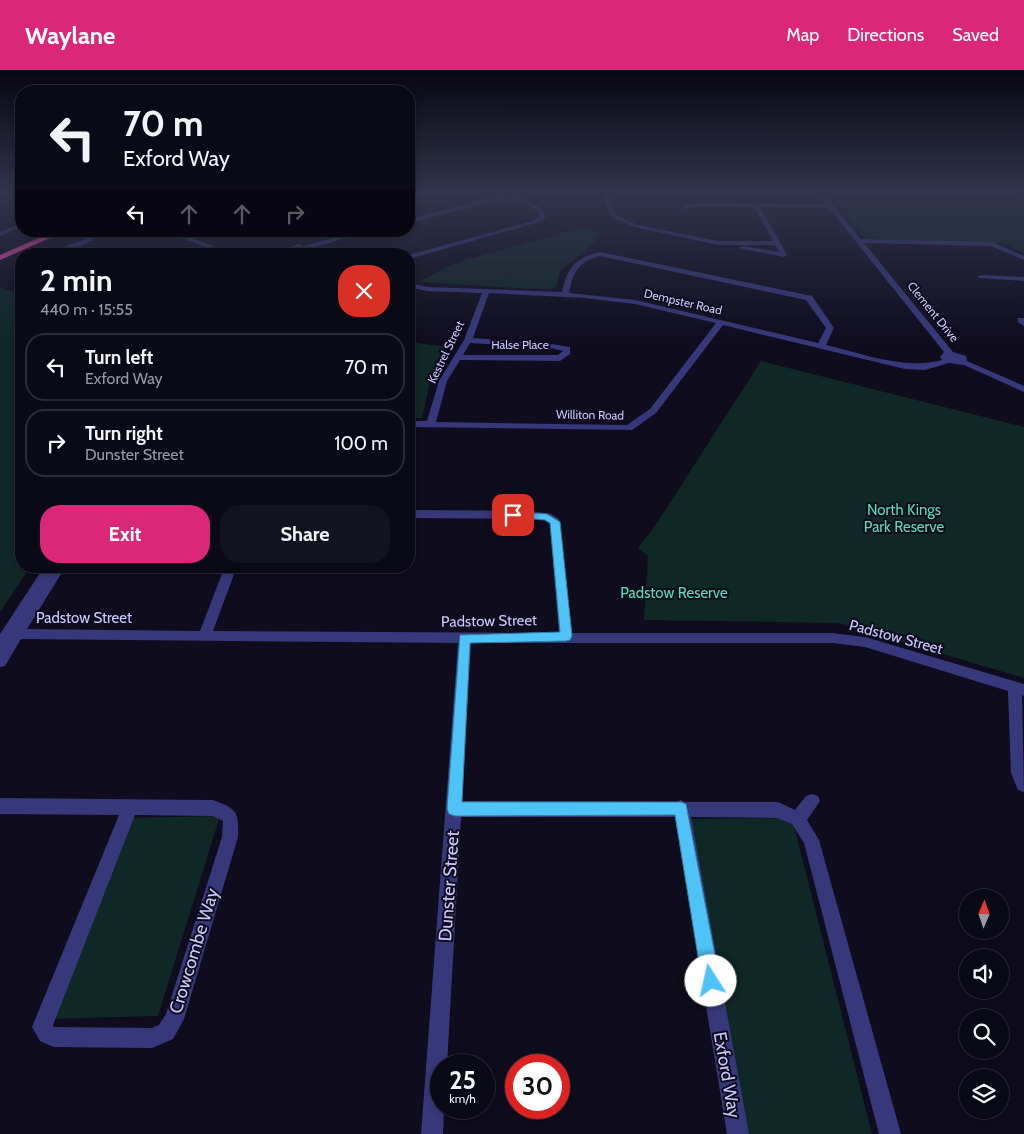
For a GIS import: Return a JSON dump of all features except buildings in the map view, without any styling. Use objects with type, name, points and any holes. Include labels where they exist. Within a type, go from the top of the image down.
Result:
[{"type":"highway","points":[[0,252],[20,243]]},
{"type":"highway","points":[[23,248],[35,243]]},
{"type":"highway","points":[[0,258],[15,251]]},
{"type":"street","points":[[64,248],[80,243]]},
{"type":"street","points":[[200,243],[215,248]]},
{"type":"street","points":[[301,248],[318,243]]},
{"type":"street","points":[[302,248],[322,243]]},
{"type":"street","points":[[415,255],[460,243]]},
{"type":"street","points":[[718,243],[778,243],[784,255],[718,243]]},
{"type":"street","name":"Clement Drive","points":[[861,243],[949,357],[961,357],[964,360],[963,362],[1024,389]]},
{"type":"street","points":[[933,243],[992,244],[1024,258]]},
{"type":"street","points":[[565,295],[570,273],[595,254],[605,254],[809,298],[830,328],[821,346]]},
{"type":"street","points":[[981,277],[1024,279]]},
{"type":"street","name":"Dempster Road","points":[[415,286],[427,289],[565,295],[635,302],[905,366],[925,367],[949,357]]},
{"type":"street","name":"Kestrel Street","points":[[431,424],[443,381],[468,340],[486,292]]},
{"type":"street","name":"Williton Road","points":[[415,424],[629,428],[653,411],[720,322]]},
{"type":"street","name":"Halse Place","points":[[458,357],[560,358],[566,354],[567,349],[551,346],[468,340]]},
{"type":"street","points":[[415,514],[532,515],[547,517],[555,522],[566,636]]},
{"type":"street","points":[[0,662],[8,638],[46,573]]},
{"type":"street","points":[[8,638],[55,573]]},
{"type":"street","points":[[204,636],[228,573]]},
{"type":"street","name":"Padstow Street","points":[[8,638],[204,636],[465,638],[566,636],[832,638],[865,642],[1020,689]]},
{"type":"street","name":"Dunster Street","points":[[432,1134],[465,638]]},
{"type":"street","points":[[1020,689],[1019,772],[1024,785]]},
{"type":"street","points":[[798,819],[812,802]]},
{"type":"street","name":"Crowcombe Way","points":[[0,806],[130,807],[213,808],[224,812],[231,818],[230,837],[174,1019],[166,1032],[152,1038],[54,1036],[47,1034],[42,1027],[130,807]]},
{"type":"street","points":[[455,809],[681,808],[778,810],[798,819],[810,840],[890,1134]]},
{"type":"street","name":"Exford Way","points":[[681,808],[738,1134]]},
{"type":"green space","points":[[528,243],[593,243],[588,249],[560,271],[556,287],[550,290],[418,282],[465,260]]},
{"type":"green space","points":[[991,243],[1024,243],[1024,253],[1003,243]]},
{"type":"green space","points":[[0,287],[15,293],[15,573],[26,573],[0,612]]},
{"type":"green space","points":[[415,343],[449,347],[430,382],[422,418],[415,418]]},
{"type":"green space","name":"North Kings Park Reserve","points":[[761,361],[1024,427],[1024,678],[838,623],[644,620],[648,556],[638,548],[657,523]]},
{"type":"green space","points":[[220,816],[158,1016],[49,1019],[126,818]]},
{"type":"green space","points":[[792,818],[872,1134],[739,1134],[685,819]]},
{"type":"route","points":[[513,515],[547,517],[555,522],[566,636],[465,638],[455,809],[681,808],[711,981]]},
{"type":"park label","name":"Padstow Reserve","points":[[674,593]]}]
